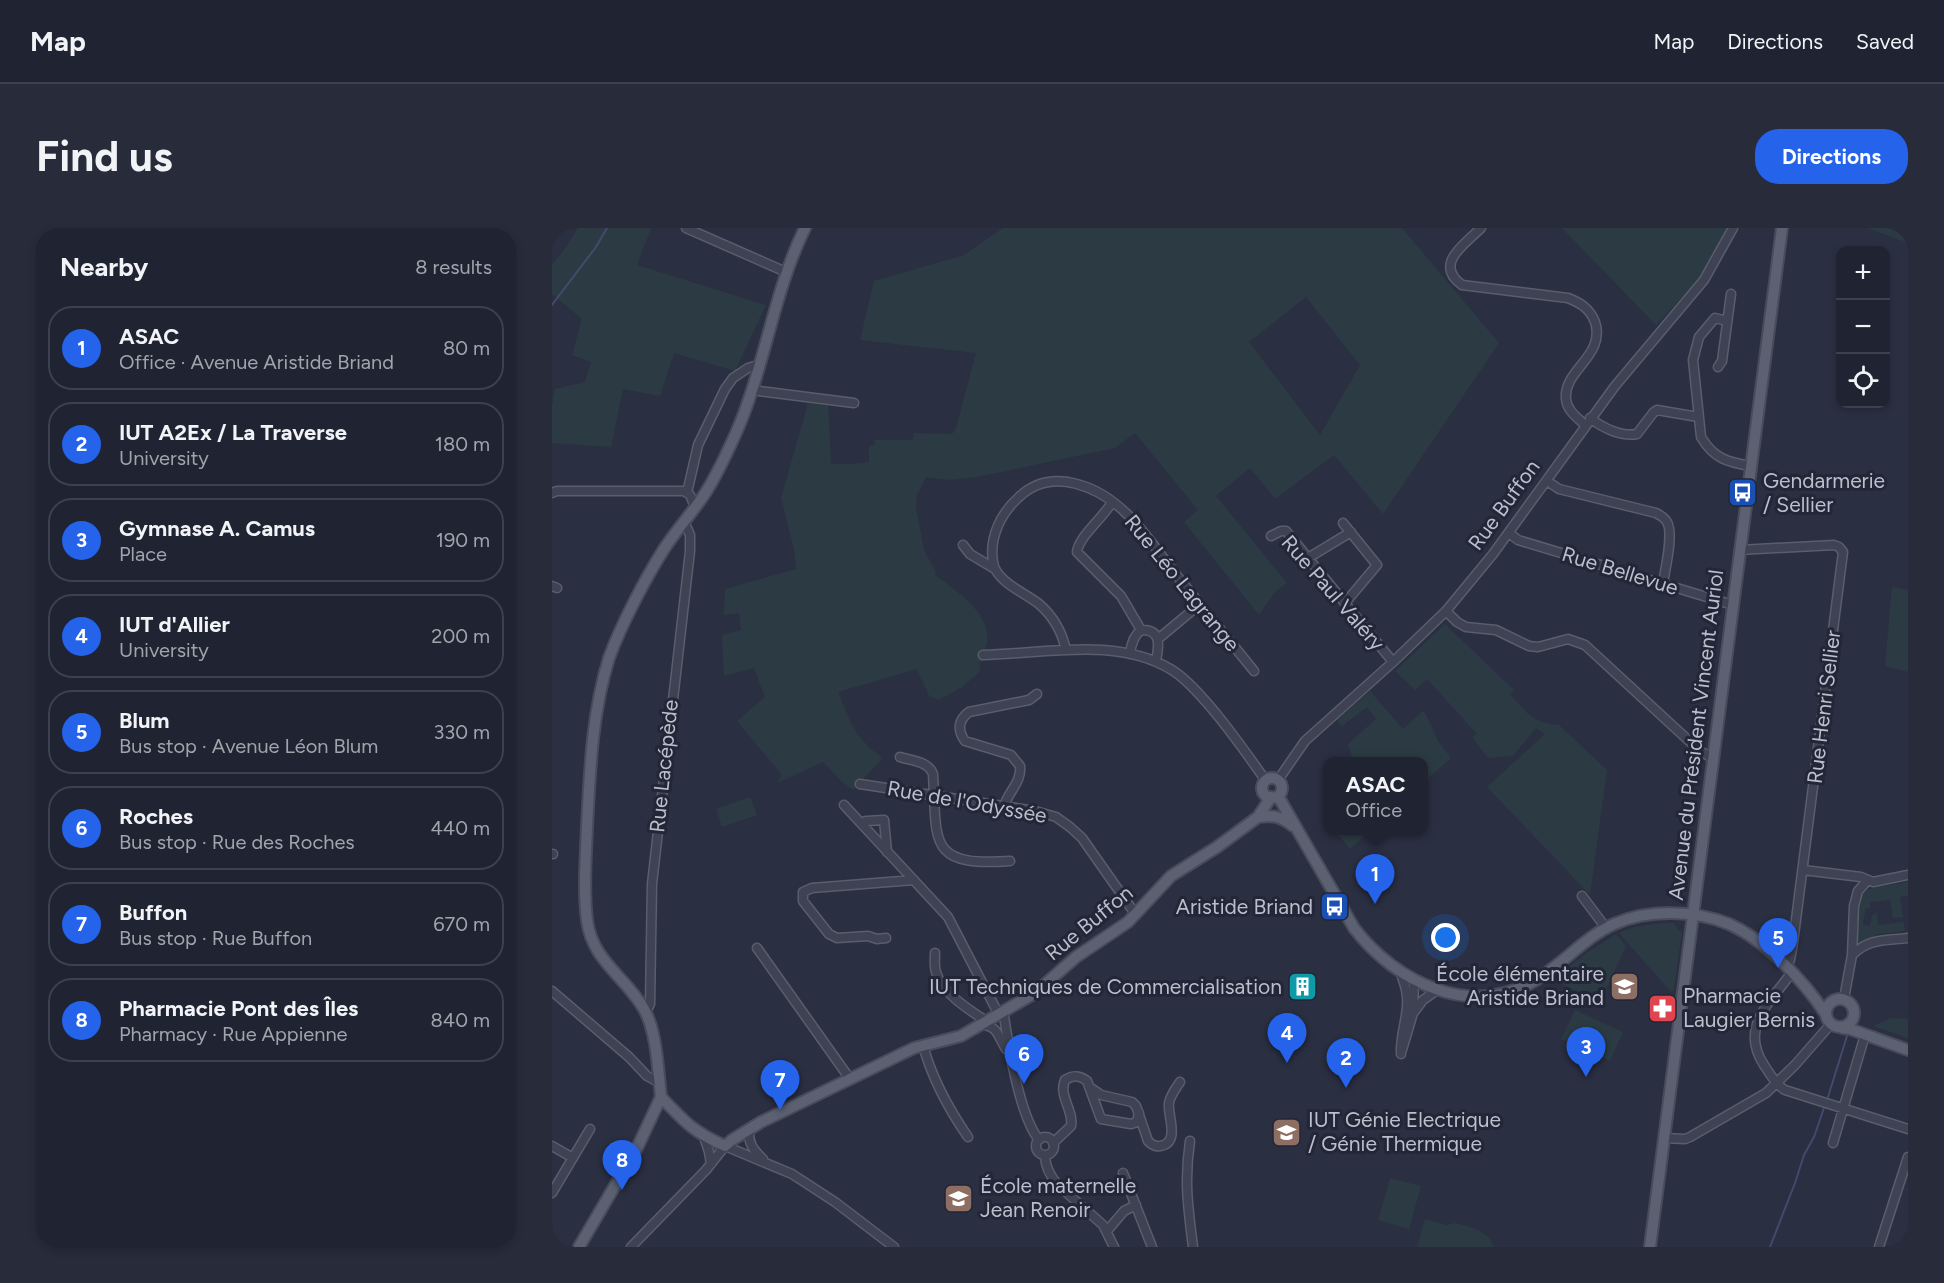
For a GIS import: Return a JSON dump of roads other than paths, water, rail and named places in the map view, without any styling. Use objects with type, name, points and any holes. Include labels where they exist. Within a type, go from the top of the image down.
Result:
[{"type":"main road","points":[[579,1247],[637,1148],[661,1097],[651,1027],[646,1011],[629,988],[601,958],[589,935],[585,902],[590,761],[595,719],[610,657],[623,625],[664,549],[706,492],[726,456],[741,421],[786,272],[805,228]]},
{"type":"main road","name":"Avenue du Président Vincent Auriol","points":[[1650,1247],[1782,228]]},
{"type":"main road","points":[[1269,791],[1282,788],[1278,780],[1270,778],[1269,791],[1295,828],[1354,928],[1366,944],[1401,974],[1414,981],[1437,990],[1475,996],[1512,990],[1539,978],[1606,928],[1629,919],[1652,914],[1692,915],[1730,925],[1750,937],[1788,969],[1836,1026],[1908,1050]]},
{"type":"main road","name":"Rue Buffon","points":[[725,1146],[749,1129],[850,1079],[923,1045],[961,1036],[1035,993],[1076,957],[1136,915],[1171,876],[1217,847],[1258,817],[1269,791]]},
{"type":"main road","name":"Rue Buffon","points":[[1243,828],[1269,791]]},
{"type":"main road","points":[[1258,817],[1272,815],[1284,819],[1295,828]]},
{"type":"main road","points":[[1652,914],[1673,918],[1690,932]]},
{"type":"main road","points":[[1816,1000],[1844,999],[1852,1005],[1858,1024],[1863,1028],[1908,1044]]},
{"type":"main road","points":[[1825,1013],[1831,1001]]},
{"type":"main road","points":[[1836,1026],[1850,1023],[1854,1014]]},
{"type":"main road","points":[[661,1097],[690,1128],[725,1146]]},
{"type":"main road","points":[[705,1137],[749,1129]]},
{"type":"street","points":[[686,228],[786,272]]},
{"type":"street","points":[[1481,228],[1453,255],[1450,263],[1451,272],[1462,285],[1568,298],[1583,305],[1594,319],[1597,330],[1593,349],[1566,391],[1568,406],[1572,413],[1604,429],[1632,435],[1637,434],[1657,410],[1698,417]]},
{"type":"street","name":"Rue Buffon","points":[[1278,780],[1305,741],[1446,611],[1509,533],[1588,422],[1647,346],[1704,280],[1733,228]]},
{"type":"street","points":[[1718,368],[1722,361],[1731,294]]},
{"type":"street","points":[[1727,321],[1715,318],[1699,337],[1696,345],[1693,370],[1701,437],[1719,458],[1727,462],[1750,466]]},
{"type":"street","points":[[687,493],[698,445],[725,389],[733,378],[748,368],[758,365]]},
{"type":"street","points":[[751,390],[854,403]]},
{"type":"street","name":"Rue Léo Lagrange","points":[[995,569],[992,552],[996,530],[1016,499],[1036,485],[1047,481],[1077,483],[1095,490],[1128,514],[1254,671]]},
{"type":"street","points":[[1547,481],[1559,489],[1656,513],[1662,517],[1666,521],[1670,534],[1663,584]]},
{"type":"street","points":[[552,493],[684,491],[690,495],[695,507]]},
{"type":"street","points":[[1112,502],[1080,542],[1077,552],[1120,596],[1141,630]]},
{"type":"street","name":"Rue Lacépède","points":[[646,1011],[650,1004],[652,884],[690,551],[690,535],[684,521]]},
{"type":"street","points":[[1342,523],[1377,565],[1345,603]]},
{"type":"street","name":"Rue Paul Valéry","points":[[1271,536],[1286,531],[1393,662]]},
{"type":"street","points":[[1308,558],[1351,532]]},
{"type":"street","name":"Rue Bellevue","points":[[1509,533],[1518,540],[1733,605]]},
{"type":"street","points":[[963,545],[970,554],[995,569],[1006,581],[1040,604],[1053,618],[1066,650]]},
{"type":"street","name":"Rue Henri Sellier","points":[[1739,550],[1834,545],[1843,552],[1792,952],[1788,969],[1760,1016],[1753,1034],[1758,1055],[1776,1082]]},
{"type":"street","points":[[1158,639],[1200,604]]},
{"type":"street","points":[[1446,611],[1466,627],[1496,630],[1529,646],[1538,647],[1568,639],[1585,645],[1700,751],[1712,758]]},
{"type":"street","points":[[1141,630],[1154,634],[1158,639],[1156,661]]},
{"type":"street","points":[[1130,654],[1137,633],[1141,630]]},
{"type":"street","points":[[983,656],[1094,650],[1130,654],[1156,661],[1173,670],[1186,681],[1211,710],[1269,791]]},
{"type":"street","points":[[1004,806],[1007,796],[1020,780],[1020,766],[1011,755],[965,741],[959,730],[960,723],[969,712],[1029,700],[1037,694]]},
{"type":"street","points":[[900,758],[931,768],[935,828],[943,848],[950,854],[965,860],[983,863],[1011,861]]},
{"type":"street","name":"Rue de l'Odyssée","points":[[860,784],[1035,811],[1056,817],[1082,838],[1136,915]]},
{"type":"street","points":[[844,805],[948,917],[1000,1012],[1032,1131],[1039,1140]]},
{"type":"street","points":[[862,824],[866,821],[884,820],[887,852]]},
{"type":"street","points":[[1803,870],[1861,877],[1873,882],[1908,875]]},
{"type":"street","points":[[886,938],[876,939],[868,936],[837,938],[829,934],[803,902],[803,892],[812,888],[914,880]]},
{"type":"street","points":[[1844,999],[1852,955],[1854,906],[1858,891],[1868,881]]},
{"type":"street","points":[[1582,896],[1606,928]]},
{"type":"street","points":[[1852,955],[1862,945],[1870,942],[1908,938]]},
{"type":"street","points":[[757,948],[850,1079]]},
{"type":"street","points":[[935,952],[935,971],[944,987],[983,1022],[998,1032],[1010,1054]]},
{"type":"street","points":[[1401,974],[1407,990],[1407,1009],[1400,1040],[1401,1054],[1413,1013],[1414,981]]},
{"type":"street","points":[[1413,1013],[1423,1000],[1437,990]]},
{"type":"street","points":[[552,991],[629,1057],[647,1076],[660,1083]]},
{"type":"street","points":[[1664,1138],[1685,1139],[1690,1137],[1766,1093],[1836,1026]]},
{"type":"street","points":[[1833,1143],[1865,1035]]},
{"type":"street","points":[[923,1045],[929,1067],[939,1088],[968,1137]]},
{"type":"street","points":[[1045,1155],[1052,1151],[1053,1143],[1069,1129],[1072,1121],[1062,1091],[1065,1080],[1071,1077],[1082,1077],[1087,1081],[1101,1119],[1131,1124],[1144,1131]]},
{"type":"street","points":[[1091,1088],[1101,1095],[1132,1102],[1148,1141],[1152,1145],[1161,1146],[1168,1141],[1172,1130],[1169,1103],[1180,1082]]},
{"type":"street","points":[[1776,1082],[1785,1090],[1908,1129]]},
{"type":"street","points":[[1131,1124],[1137,1122],[1138,1113]]},
{"type":"street","points":[[552,1193],[590,1129]]},
{"type":"street","points":[[749,1129],[748,1138],[751,1146],[768,1164]]},
{"type":"street","points":[[705,1137],[711,1164]]},
{"type":"street","points":[[1039,1140],[1047,1137],[1053,1143]]},
{"type":"street","points":[[1039,1140],[1037,1148],[1045,1155]]},
{"type":"street","points":[[1190,1141],[1185,1174],[1193,1247]]},
{"type":"street","points":[[552,1146],[573,1158]]},
{"type":"street","points":[[631,1247],[711,1164],[725,1146],[768,1164],[813,1187],[894,1247]]},
{"type":"street","points":[[1045,1155],[1047,1169],[1058,1185],[1096,1217],[1107,1231],[1114,1247]]},
{"type":"street","points":[[1879,1247],[1908,1157]]},
{"type":"street","points":[[1124,1173],[1152,1247]]},
{"type":"street","points":[[1107,1231],[1124,1211],[1136,1205]]},
{"type":"waterway","points":[[552,305],[596,247],[607,228]]},
{"type":"waterway","points":[[1828,1097],[1847,1036]]},
{"type":"waterway","points":[[1770,1247],[1824,1108]]},
{"type":"place","name":"Gendarmerie / Sellier","points":[[1742,493]]},
{"type":"place","name":"ASAC","points":[[1375,904]]},
{"type":"place","name":"Aristide Briand","points":[[1334,907]]},
{"type":"place","name":"Blum","points":[[1778,968]]},
{"type":"place","name":"École élémentaire Aristide Briand","points":[[1625,986]]},
{"type":"place","name":"IUT Techniques de Commercialisation","points":[[1303,987]]},
{"type":"place","name":"Pharmacie Laugier Bernis","points":[[1662,1008]]},
{"type":"place","name":"IUT d'Allier","points":[[1287,1063]]},
{"type":"place","name":"Gymnase A. Camus","points":[[1586,1077]]},
{"type":"place","name":"Roches","points":[[1024,1084]]},
{"type":"place","name":"IUT A2Ex / La Traverse","points":[[1346,1088]]},
{"type":"place","name":"Buffon","points":[[780,1110]]},
{"type":"place","name":"IUT Génie Electrique / Génie Thermique","points":[[1287,1132]]},
{"type":"place","name":"Pharmacie Pont des Îles","points":[[622,1190]]},
{"type":"place","name":"École maternelle Jean Renoir","points":[[959,1198]]}]
